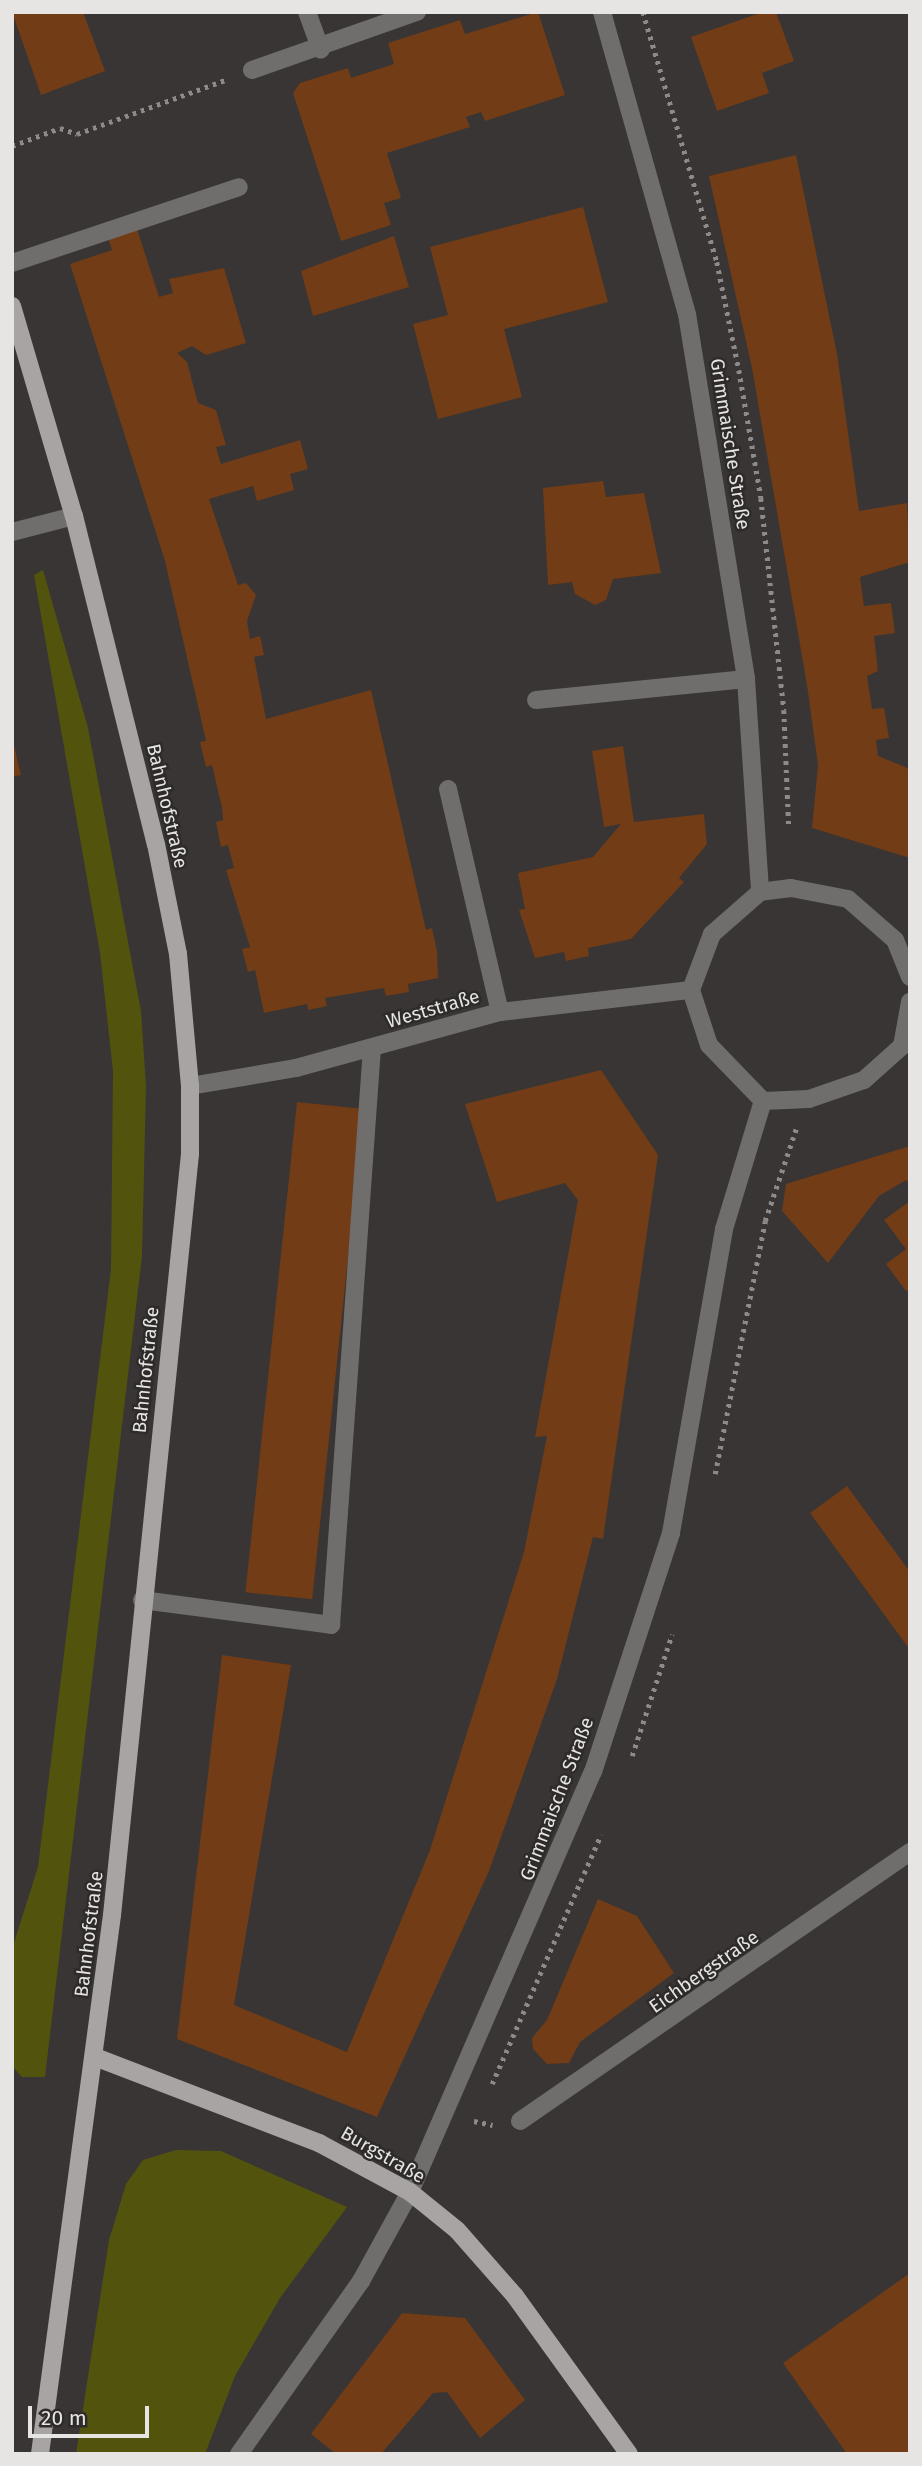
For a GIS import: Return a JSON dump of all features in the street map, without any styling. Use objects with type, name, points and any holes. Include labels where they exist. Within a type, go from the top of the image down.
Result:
[{"type":"main road","name":"Bahnhofstraße","points":[[12,306],[74,516],[156,844],[178,954],[190,1086],[190,1154],[95,2057],[40,2454]]},
{"type":"main road","name":"Burgstraße","points":[[95,2057],[319,2143],[410,2192],[457,2230],[515,2297],[629,2454]]},
{"type":"street","points":[[307,12],[321,50]]},
{"type":"street","points":[[252,70],[321,50],[417,12]]},
{"type":"street","name":"Grimmaische Straße","points":[[602,12],[687,314],[747,679],[760,892]]},
{"type":"street","points":[[12,263],[239,187]]},
{"type":"street","points":[[12,533],[74,516]]},
{"type":"street","points":[[536,700],[747,679]]},
{"type":"street","points":[[448,789],[500,1012]]},
{"type":"street","points":[[910,976],[903,935],[848,899],[791,888],[760,892],[712,934],[691,990],[709,1045],[764,1101],[809,1099],[864,1080],[906,1051],[910,1002]]},
{"type":"street","name":"Weststraße","points":[[190,1086],[372,1048],[500,1012],[691,990]]},
{"type":"street","points":[[142,1600],[331,1625],[372,1048]]},
{"type":"street","name":"Grimmaische Straße","points":[[239,2454],[361,2281],[410,2192],[593,1772],[671,1533],[724,1229],[764,1101]]},
{"type":"street","name":"Eichbergstraße","points":[[520,2121],[910,1852]]},
{"type":"path","points":[[12,146],[60,128],[77,134],[252,70]]},
{"type":"path","points":[[445,2115],[504,2127],[520,2121]]},
{"type":"shaded area","points":[[43,570],[88,728],[141,1011],[146,1086],[142,1256],[45,2077],[22,2077],[12,2066],[12,1949],[38,1867],[111,1269],[113,1071],[100,953],[34,575]]},
{"type":"shaded area","points":[[176,2150],[221,2151],[347,2207],[280,2298],[235,2376],[205,2454],[76,2454],[109,2240],[126,2184],[143,2160]]},
{"type":"building","points":[[12,12],[83,12],[105,71],[41,95]]},
{"type":"building","points":[[538,12],[565,95],[485,121],[481,112],[466,117],[470,127],[387,153],[401,198],[384,203],[391,225],[341,241],[293,93],[300,83],[348,68],[351,78],[394,64],[388,43],[460,20],[465,34]]},
{"type":"building","points":[[763,12],[776,12],[794,61],[762,73],[769,93],[717,111],[691,37]]},
{"type":"building","points":[[796,155],[837,354],[859,511],[907,503],[910,562],[860,577],[864,606],[891,603],[895,633],[874,636],[878,671],[867,676],[872,709],[884,708],[889,738],[876,740],[878,756],[910,769],[910,858],[812,828],[818,765],[807,685],[752,368],[709,176]]},
{"type":"building","points":[[583,207],[608,302],[504,329],[522,397],[438,419],[413,324],[448,315],[430,247]]},
{"type":"building","points":[[136,226],[159,297],[173,293],[169,279],[224,268],[246,343],[206,355],[192,346],[177,353],[187,362],[198,403],[216,410],[226,445],[216,447],[221,464],[300,440],[308,469],[290,474],[294,490],[257,501],[253,486],[209,499],[238,585],[246,583],[256,595],[247,621],[250,639],[260,636],[264,655],[254,657],[266,719],[371,690],[426,930],[432,928],[437,951],[438,978],[408,984],[409,992],[386,996],[384,988],[325,998],[327,1006],[308,1010],[307,1004],[264,1013],[255,970],[248,972],[242,949],[250,947],[226,870],[234,868],[228,845],[221,847],[216,822],[223,820],[222,808],[212,765],[206,767],[200,742],[206,741],[165,561],[70,264],[112,250],[107,235]]},
{"type":"building","points":[[394,236],[409,287],[313,316],[301,271]]},
{"type":"building","points":[[603,481],[606,497],[644,493],[661,573],[613,579],[606,600],[595,605],[575,594],[572,582],[548,585],[543,488]]},
{"type":"building","points":[[12,737],[21,775],[12,777]]},
{"type":"building","points":[[623,746],[634,822],[704,814],[707,844],[679,878],[684,882],[631,939],[588,948],[589,956],[566,961],[564,952],[535,958],[519,910],[525,909],[518,873],[593,857],[621,824],[604,827],[592,751]]},
{"type":"building","points":[[601,1070],[658,1155],[603,1539],[593,1537],[557,1679],[489,1871],[377,2117],[177,2039],[222,1655],[291,1665],[234,2005],[347,2052],[430,1850],[524,1552],[547,1436],[535,1437],[578,1200],[565,1183],[497,1202],[465,1104]]},
{"type":"building","points":[[297,1102],[364,1109],[312,1599],[245,1592]]},
{"type":"building","points":[[910,1146],[910,1186],[906,1180],[879,1196],[828,1263],[782,1211],[786,1184]]},
{"type":"building","points":[[910,1201],[910,1289],[906,1291],[886,1264],[906,1249],[884,1220]]},
{"type":"building","points":[[847,1486],[910,1572],[910,1650],[810,1513]]},
{"type":"building","points":[[598,1899],[637,1916],[674,1973],[580,2042],[569,2063],[547,2064],[533,2049],[532,2038],[547,2020]]},
{"type":"building","points":[[910,2273],[910,2454],[847,2454],[783,2363]]},
{"type":"building","points":[[402,2313],[465,2318],[525,2400],[480,2438],[447,2392],[433,2393],[381,2454],[336,2454],[311,2434]]}]
